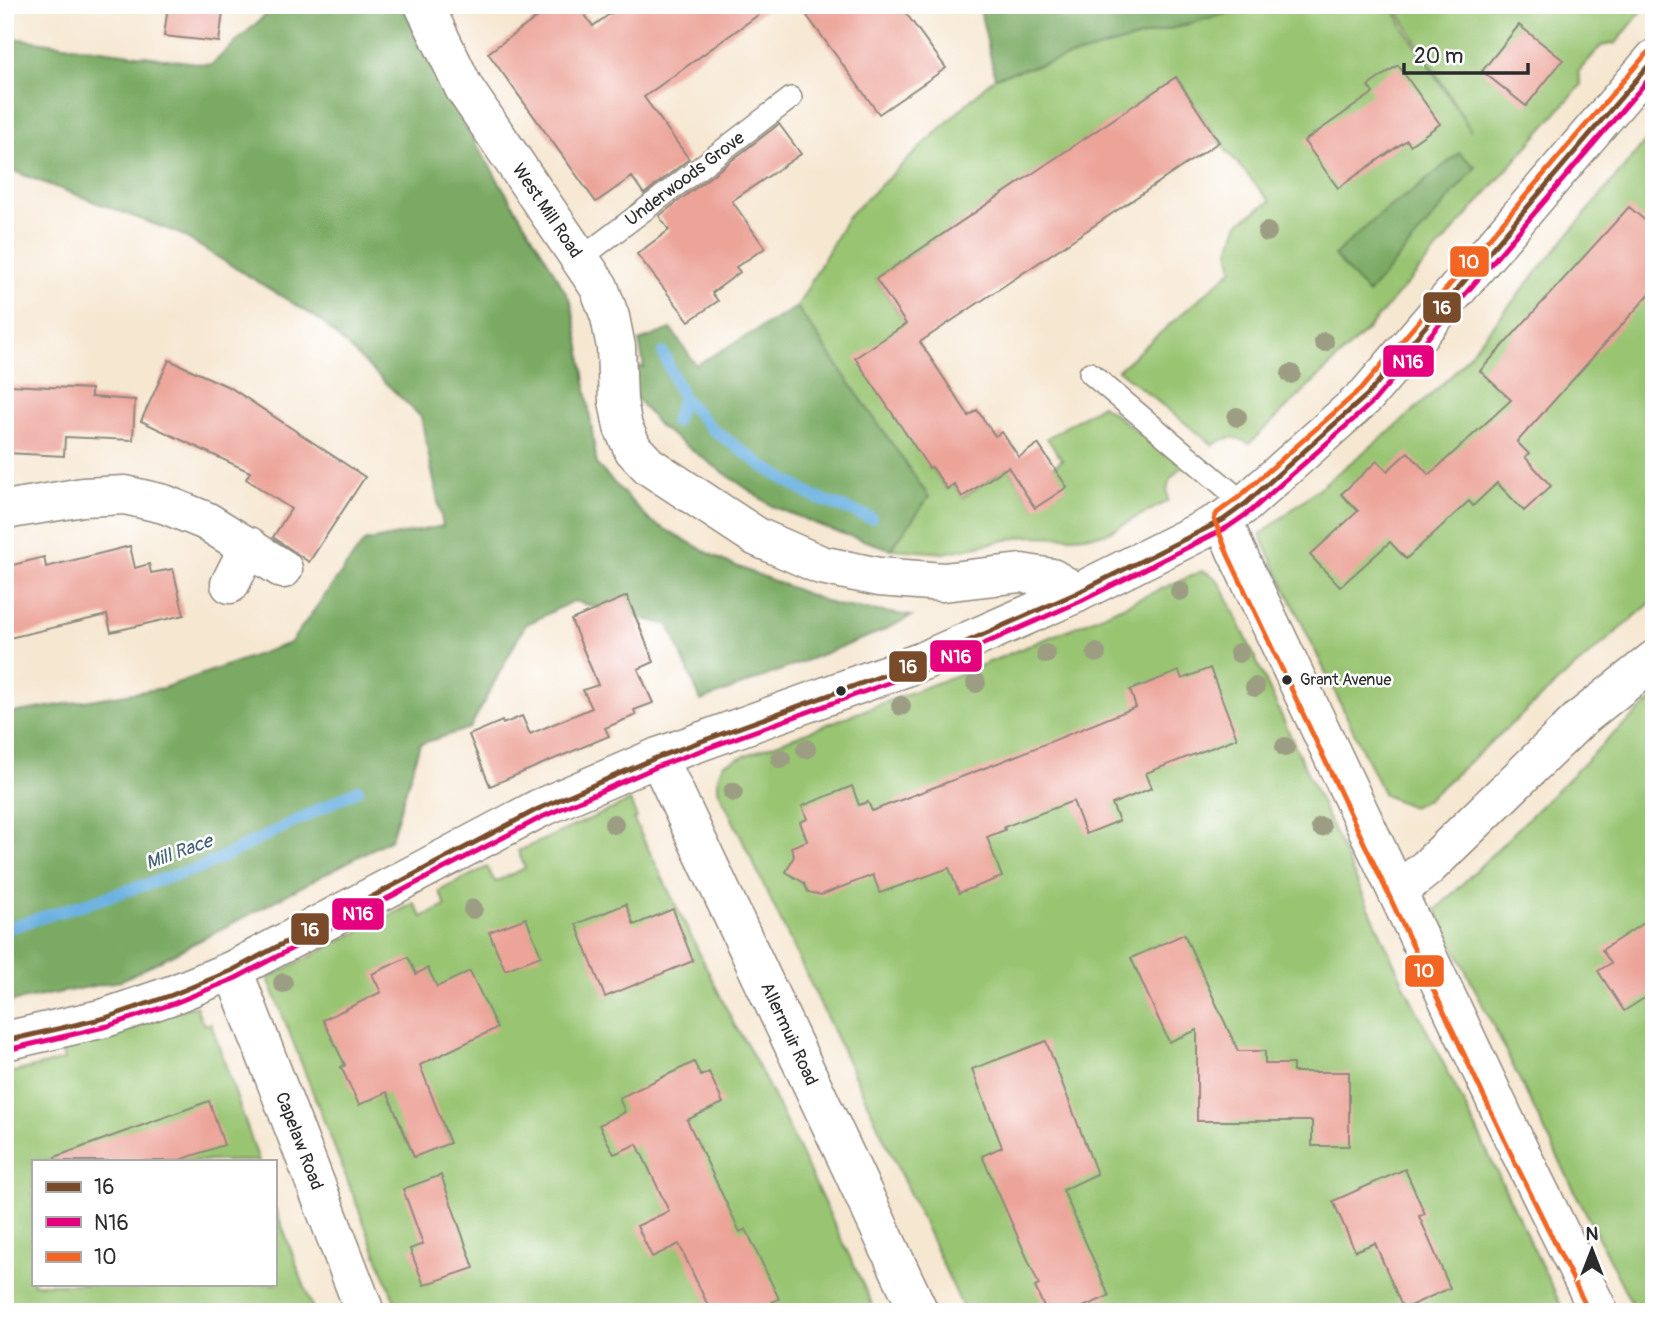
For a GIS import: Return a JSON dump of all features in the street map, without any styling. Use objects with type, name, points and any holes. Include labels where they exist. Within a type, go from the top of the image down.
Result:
[{"type":"street","name":"West Mill Road","points":[[424,5],[464,89],[599,287],[610,317],[616,346],[618,401],[623,427],[633,449],[649,466],[757,537],[821,565],[879,577],[943,582],[1021,573],[1052,578],[1077,593]]},
{"type":"street","points":[[5,1041],[106,1018],[233,970],[538,809],[658,757],[923,661],[1077,593],[1234,512],[1367,395],[1654,58]]},
{"type":"street","points":[[5,510],[83,497],[125,495],[164,503],[206,521],[283,569]]},
{"type":"street","points":[[1234,512],[1236,551],[1514,1140],[1599,1312]]},
{"type":"street","points":[[230,584],[249,546]]},
{"type":"street","points":[[1398,891],[1427,868],[1580,719],[1654,660]]},
{"type":"street","name":"Allermuir Road","points":[[658,757],[919,1312]]},
{"type":"street","name":"Capelaw Road","points":[[233,970],[365,1312]]},
{"type":"lane","name":"Underwoods Grove","points":[[580,259],[791,98]]},
{"type":"lane","points":[[1090,373],[1234,512]]},
{"type":"green space","points":[[272,5],[402,5],[444,92],[571,302],[597,465],[650,521],[721,560],[835,605],[912,616],[880,632],[701,701],[669,625],[573,601],[525,625],[470,728],[420,744],[391,839],[120,981],[5,1003],[5,714],[163,688],[290,643],[364,542],[443,526],[421,417],[320,320],[180,234],[5,168],[5,37],[211,65],[272,9]]},
{"type":"green space","points":[[979,5],[1257,5],[995,77]]},
{"type":"green space","points":[[1257,5],[1392,5],[1471,131],[1394,5],[1647,5],[1616,43],[1601,46],[1578,72],[1581,85],[1366,331],[1249,444],[1231,438],[1213,445],[1118,370],[1233,269],[1229,250],[1239,223],[1270,201],[1219,142],[1177,78],[876,279],[906,324],[929,468],[932,467],[947,489],[954,484],[963,497],[1008,467],[1035,507],[1053,467],[1062,460],[1047,438],[1102,405],[1184,466],[1170,481],[1168,501],[1105,534],[1074,537],[1026,536],[944,553],[891,549],[928,497],[797,307],[848,216],[995,77]]},
{"type":"green space","points":[[1654,131],[1654,600],[1428,799],[1412,807],[1384,795],[1260,535],[1394,428],[1452,375]]},
{"type":"green space","points":[[1459,153],[1476,167],[1368,294],[1334,255],[1385,210]]},
{"type":"green space","points":[[797,307],[929,497],[891,549],[834,531],[772,506],[660,427],[635,396],[633,367],[644,367],[639,341],[671,329],[696,365]]},
{"type":"green space","points":[[1202,571],[1216,580],[1225,593],[1405,987],[1564,1312],[965,1312],[718,789],[718,777],[723,764],[965,672]]},
{"type":"green space","points":[[1654,699],[1654,1312],[1636,1312],[1436,910],[1611,736]]},
{"type":"green space","points":[[630,801],[637,818],[634,820],[735,1026],[779,1108],[876,1312],[399,1312],[268,978],[414,903],[422,917],[446,906],[439,891],[487,867],[495,882],[525,868],[518,851]],"holes":[[[441,1121],[450,1142],[414,1156],[406,1136]]]},
{"type":"green space","points":[[196,1006],[203,1024],[211,1024],[259,1160],[32,1160],[32,1286],[276,1286],[276,1210],[314,1312],[5,1312],[5,1074],[64,1060],[60,1043]]},
{"type":"building","points":[[168,5],[224,5],[219,42],[164,36]]},
{"type":"building","points":[[554,5],[578,5],[593,26],[622,5],[772,5],[644,97],[689,159],[644,194],[632,177],[596,202],[488,53]]},
{"type":"building","points":[[799,5],[900,5],[946,68],[879,114]]},
{"type":"building","points":[[1519,25],[1563,60],[1526,106],[1482,71]]},
{"type":"building","points":[[1398,65],[1440,124],[1410,145],[1407,140],[1338,188],[1304,141],[1373,93],[1368,86]]},
{"type":"building","points":[[1176,77],[1219,142],[920,342],[969,416],[977,410],[995,436],[1002,432],[1019,457],[1038,444],[1067,487],[1035,508],[1008,467],[962,497],[954,484],[947,489],[932,467],[929,468],[855,358],[906,324],[876,279]]},
{"type":"building","points":[[779,124],[801,154],[732,201],[765,248],[736,267],[740,272],[712,293],[718,301],[689,321],[637,254],[669,230],[659,216]]},
{"type":"building","points":[[1629,207],[1654,228],[1654,289],[1517,442],[1529,454],[1525,457],[1551,486],[1524,511],[1497,483],[1473,506],[1469,501],[1406,559],[1390,542],[1340,587],[1310,555],[1358,511],[1341,494],[1377,461],[1387,471],[1408,452],[1429,475],[1511,400],[1480,371]]},
{"type":"building","points":[[169,360],[231,388],[365,477],[309,562],[273,537],[291,509],[246,479],[250,472],[141,421]]},
{"type":"building","points":[[9,385],[91,389],[91,397],[135,400],[133,440],[65,437],[64,456],[6,453]]},
{"type":"building","points":[[130,546],[135,568],[149,564],[151,573],[173,569],[184,615],[111,632],[107,615],[5,639],[5,567],[44,557],[46,567]]},
{"type":"building","points":[[627,596],[654,662],[638,669],[653,703],[634,710],[636,715],[605,728],[609,736],[490,786],[469,735],[522,716],[530,734],[592,708],[583,690],[598,685],[571,620]]},
{"type":"building","points":[[1210,668],[1237,738],[1146,773],[1152,788],[1112,804],[1119,821],[1086,834],[1073,801],[1004,827],[1005,830],[987,837],[1002,877],[959,893],[949,868],[880,893],[873,875],[821,895],[808,892],[804,883],[786,872],[794,856],[791,847],[807,841],[800,822],[807,819],[802,806],[852,786],[859,805],[868,802],[872,811],[1136,707],[1130,690],[1179,671],[1182,679]]},
{"type":"building","points":[[626,904],[634,925],[673,909],[693,961],[605,997],[576,924]]},
{"type":"building","points":[[1654,916],[1654,992],[1624,1011],[1598,971],[1611,963],[1602,950]]},
{"type":"building","points":[[526,918],[541,956],[505,970],[489,932]]},
{"type":"building","points":[[1184,934],[1238,1051],[1265,1051],[1265,1064],[1293,1064],[1293,1072],[1349,1072],[1349,1146],[1312,1146],[1312,1121],[1197,1121],[1197,1030],[1169,1042],[1131,958]]},
{"type":"building","points":[[408,957],[416,974],[428,968],[437,987],[470,971],[497,1028],[420,1065],[450,1143],[414,1157],[387,1092],[359,1105],[341,1067],[345,1065],[323,1020],[381,992],[372,974]]},
{"type":"building","points":[[1046,1041],[1097,1174],[1063,1190],[1109,1296],[1071,1312],[1046,1312],[1035,1287],[1039,1285],[982,1156],[1002,1147],[972,1069]]},
{"type":"building","points":[[694,1062],[701,1076],[709,1072],[723,1103],[687,1120],[740,1232],[746,1229],[779,1299],[772,1302],[776,1312],[711,1312],[679,1244],[652,1257],[637,1226],[669,1211],[637,1144],[614,1154],[599,1125],[625,1112],[619,1098]]},
{"type":"building","points":[[209,1101],[224,1145],[180,1160],[56,1160],[55,1157]]},
{"type":"building","points":[[1405,1169],[1425,1214],[1419,1216],[1450,1288],[1403,1309],[1375,1243],[1355,1251],[1333,1201]]},
{"type":"building","points":[[441,1175],[474,1268],[424,1285],[410,1249],[423,1244],[403,1189]]},
{"type":"waterway","points":[[663,353],[683,398],[712,429],[766,468],[814,497],[871,518]]},
{"type":"waterway","points":[[675,422],[683,398]]},
{"type":"waterway","name":"Mill Race","points":[[5,929],[205,866],[358,790]]},
{"type":"transit line","name":"10","points":[[1589,1312],[1512,1156],[1228,555],[1214,519],[1217,513],[1239,497],[1361,389],[1647,53]]},
{"type":"transit line","name":"16","points":[[5,1041],[105,1018],[233,970],[538,809],[658,757],[923,661],[1077,593],[1223,520],[1245,504],[1367,395],[1654,59]]},
{"type":"transit line","name":"N16","points":[[7,1050],[108,1026],[236,978],[542,817],[661,765],[927,669],[1081,601],[1228,527],[1251,511],[1374,401],[1654,73]]},
{"type":"place","name":"Grant Avenue","points":[[1287,680]]}]
